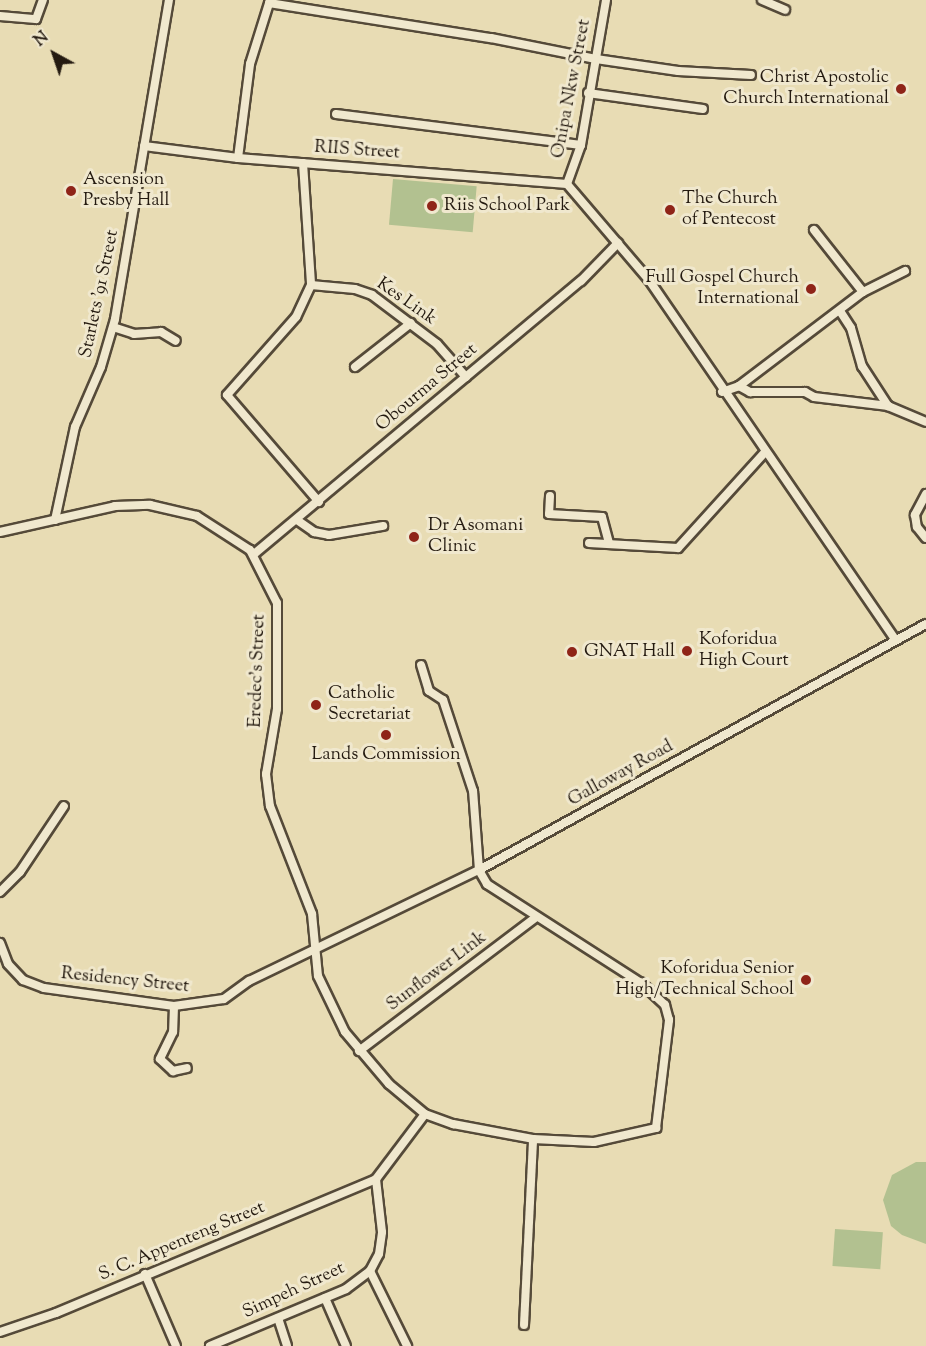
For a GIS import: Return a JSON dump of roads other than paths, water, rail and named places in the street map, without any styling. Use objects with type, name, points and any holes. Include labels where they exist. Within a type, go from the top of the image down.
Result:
[{"type":"street","points":[[0,16],[36,19],[43,0]]},
{"type":"street","name":"Starlets '91 Street","points":[[56,519],[75,427],[101,367],[113,327],[168,0]]},
{"type":"street","name":"Onipa Nkw Street","points":[[567,183],[581,145],[588,93],[606,0]]},
{"type":"street","points":[[762,0],[785,10]]},
{"type":"street","points":[[238,158],[250,64],[269,2],[596,59],[678,71],[751,75]]},
{"type":"street","points":[[588,93],[703,109]]},
{"type":"street","points":[[336,114],[581,145]]},
{"type":"street","name":"RIIS Street","points":[[144,146],[238,158],[567,183]]},
{"type":"street","points":[[303,163],[311,285],[296,317],[227,395],[319,502]]},
{"type":"street","points":[[567,183],[649,280],[722,392],[894,638]]},
{"type":"street","points":[[813,230],[863,292]]},
{"type":"street","name":"Obourma Street","points":[[254,555],[581,281],[618,243]]},
{"type":"street","points":[[722,392],[739,386],[863,292],[905,271]]},
{"type":"street","name":"Kes Link","points":[[311,285],[355,289],[372,295],[437,344],[466,377]]},
{"type":"street","points":[[840,310],[851,328],[862,366],[888,406]]},
{"type":"street","points":[[355,368],[411,323]]},
{"type":"street","points":[[113,327],[135,334],[161,332],[176,341]]},
{"type":"street","points":[[739,386],[750,392],[805,392],[814,397],[888,406],[926,422]]},
{"type":"street","points":[[589,543],[678,548],[765,452]]},
{"type":"street","points":[[926,495],[915,515],[917,527],[926,538]]},
{"type":"street","points":[[550,496],[549,514],[602,517],[609,543]]},
{"type":"street","points":[[0,532],[115,506],[150,505],[197,516],[254,555]]},
{"type":"street","points":[[297,520],[314,532],[329,535],[383,526]]},
{"type":"street","name":"Eredec's Street","points":[[254,555],[277,603],[277,709],[266,774],[270,806],[312,914],[318,976],[345,1032],[359,1051],[389,1084],[425,1114]]},
{"type":"street","name":"Galloway Road","points":[[327,944],[479,870],[894,638],[926,624]]},
{"type":"street","points":[[376,1179],[425,1114],[453,1124],[532,1139],[594,1142],[656,1128],[669,1020],[665,1005],[641,983],[535,918],[491,888],[479,870],[473,790],[443,700],[429,691],[422,665]]},
{"type":"street","points":[[0,892],[20,872],[64,806]]},
{"type":"street","name":"Sunflower Link","points":[[359,1051],[535,918]]},
{"type":"street","name":"Residency Street","points":[[0,944],[8,964],[23,980],[44,988],[174,1006],[224,999],[249,981],[327,944]]},
{"type":"street","points":[[174,1006],[173,1032],[160,1059],[173,1071],[187,1068]]},
{"type":"street","points":[[524,1325],[532,1139]]},
{"type":"street","name":"Simpeh Street","points":[[210,1346],[325,1298],[370,1271],[380,1254],[382,1232],[376,1179]]},
{"type":"street","name":"S. C. Appenteng Street","points":[[0,1332],[376,1179]]},
{"type":"street","points":[[370,1271],[407,1346]]},
{"type":"street","points":[[146,1274],[176,1346]]},
{"type":"street","points":[[325,1298],[346,1346]]},
{"type":"street","points":[[278,1318],[287,1346]]},
{"type":"place","name":"Christ Apostolic Church International","points":[[901,89]]},
{"type":"place","name":"Ascension Presby Hall","points":[[71,191]]},
{"type":"place","name":"Riis School Park","points":[[432,206]]},
{"type":"place","name":"The Church of Pentecost","points":[[670,210]]},
{"type":"place","name":"Full Gospel Church International","points":[[811,289]]},
{"type":"place","name":"Dr Asomani Clinic","points":[[414,537]]},
{"type":"place","name":"Koforidua High Court","points":[[687,651]]},
{"type":"place","name":"GNAT Hall","points":[[572,652]]},
{"type":"place","name":"Catholic Secretariat","points":[[316,705]]},
{"type":"place","name":"Lands Commission","points":[[386,735]]},
{"type":"place","name":"Koforidua Senior High/Technical School","points":[[806,980]]}]
